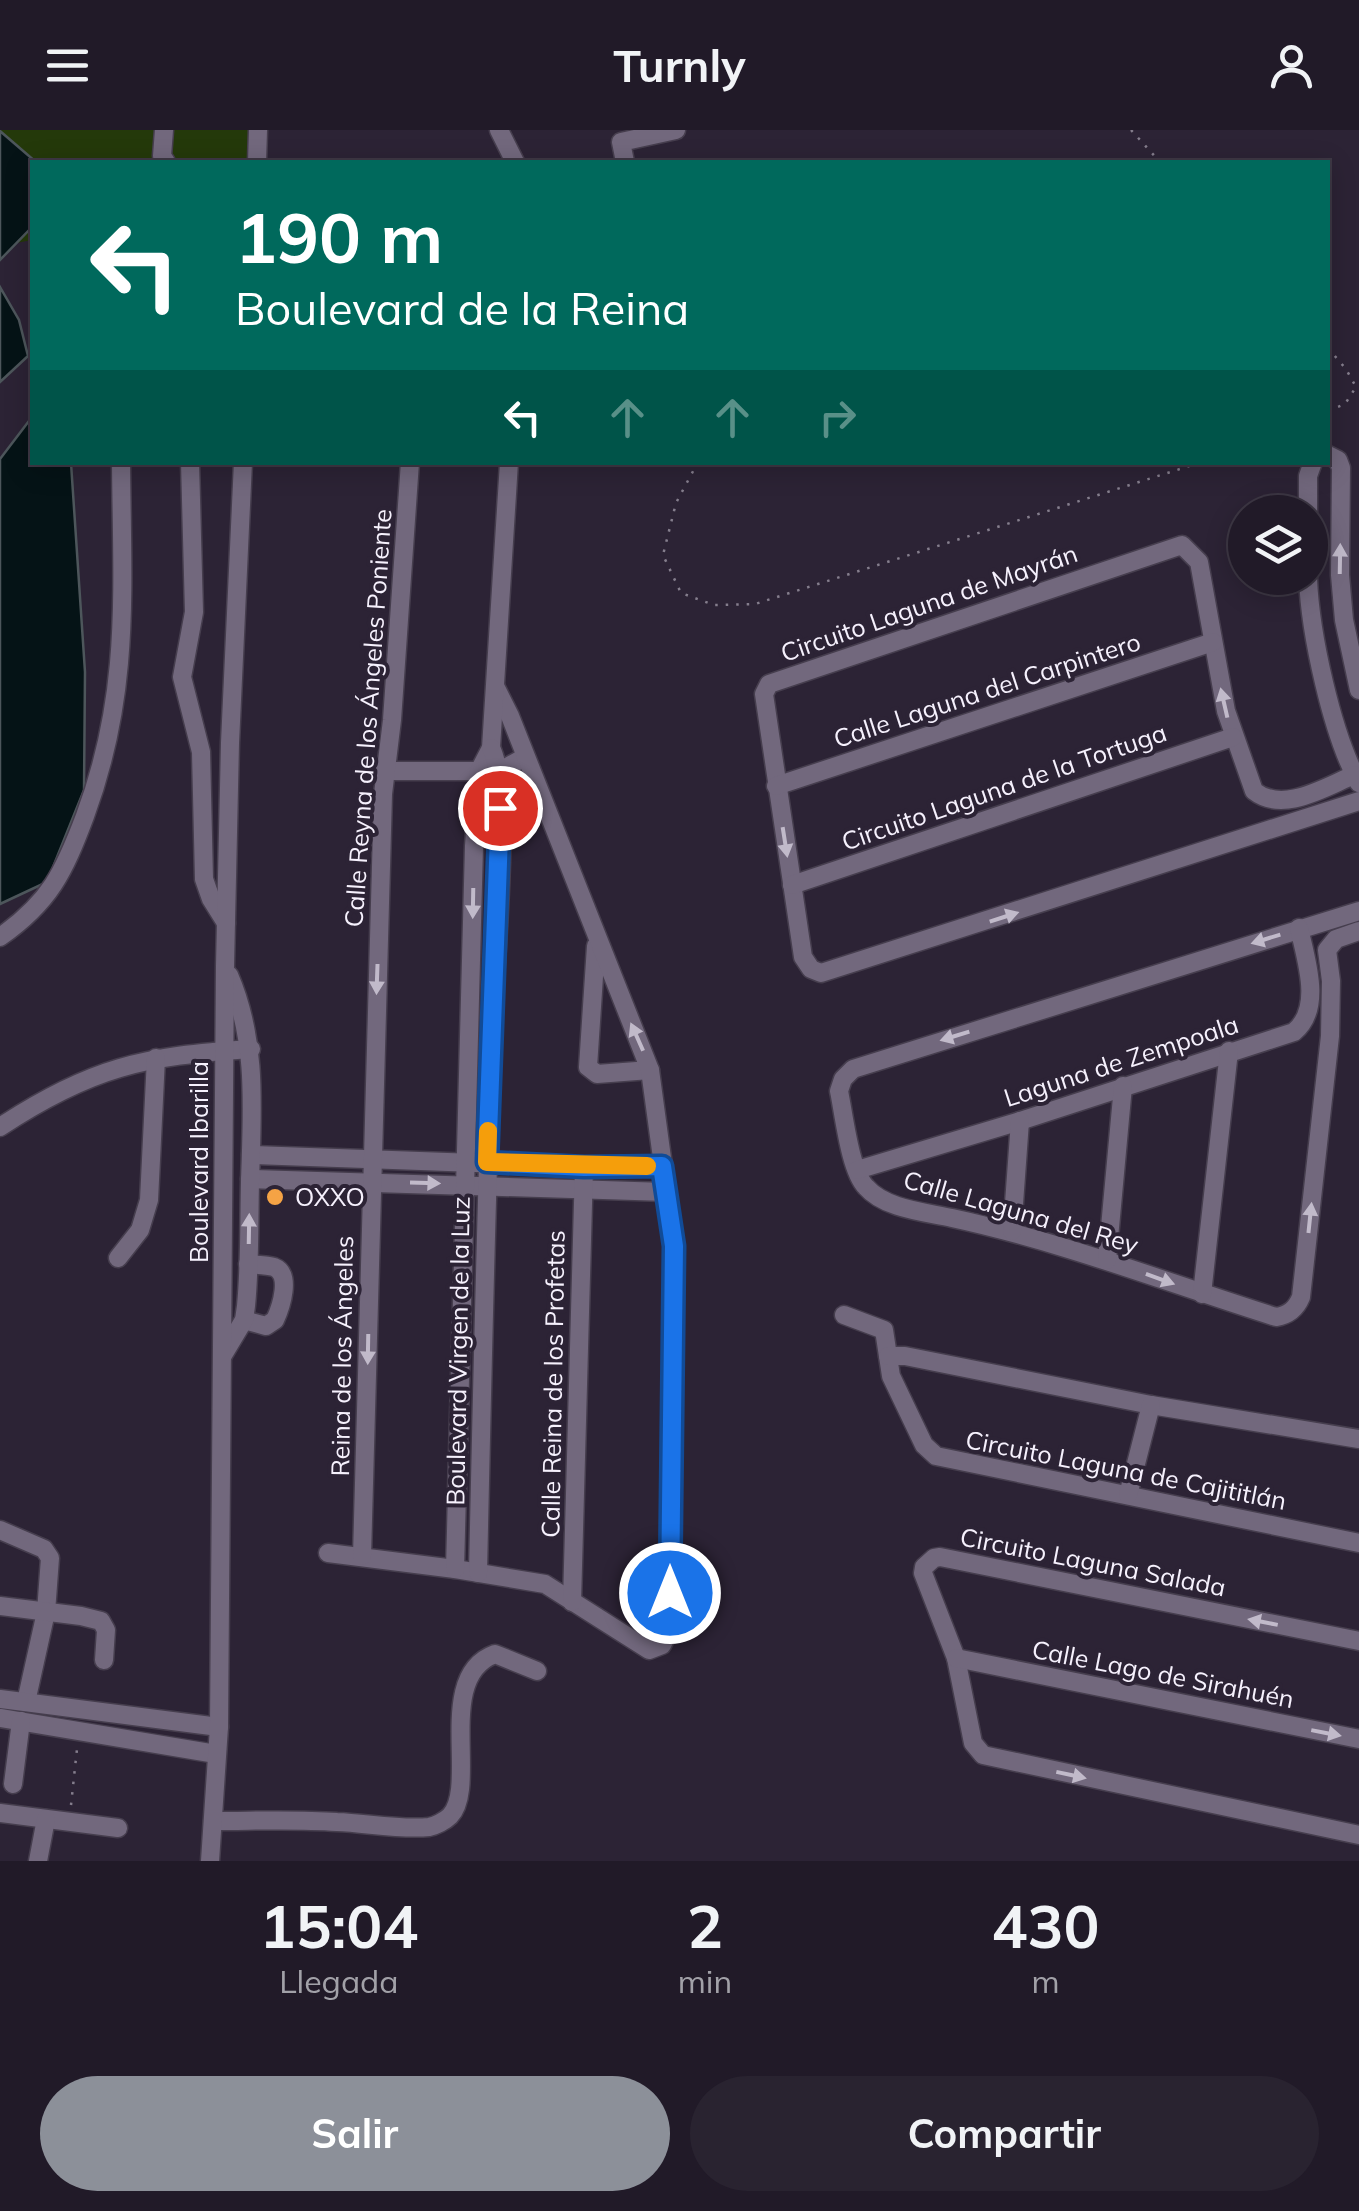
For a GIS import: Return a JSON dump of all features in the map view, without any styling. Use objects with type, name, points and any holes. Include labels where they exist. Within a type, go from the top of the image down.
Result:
[{"type":"street","points":[[164,130],[165,160]]},
{"type":"street","points":[[257,160],[258,130]]},
{"type":"street","points":[[499,130],[515,160]]},
{"type":"street","points":[[620,136],[676,130]]},
{"type":"street","points":[[1330,456],[1338,460],[1342,477],[1340,576],[1344,620],[1359,693],[1332,705]]},
{"type":"street","points":[[0,937],[28,918],[49,895],[74,847],[112,728],[122,665],[120,465]]},
{"type":"street","points":[[190,465],[194,612],[182,676],[201,752],[204,879],[210,899],[226,923]]},
{"type":"street","name":"Boulevard Ibarilla","points":[[210,1861],[218,1727],[226,923],[243,465]]},
{"type":"street","name":"Calle Reyna de los Ángeles Poniente","points":[[371,1157],[384,771],[392,720],[410,465]]},
{"type":"street","points":[[500,771],[492,748],[509,465]]},
{"type":"street","points":[[1308,495],[1312,465]]},
{"type":"street","name":"Circuito Laguna de Mayrán","points":[[1357,779],[1288,800],[1264,798],[1251,787],[1233,737],[1199,562],[1182,545],[769,684],[764,694],[803,957],[811,969],[827,974],[1359,801]]},
{"type":"street","points":[[1309,595],[1312,626],[1332,705],[1357,779]]},
{"type":"street","name":"Calle Laguna del Carpintero","points":[[776,786],[1213,642]]},
{"type":"street","points":[[328,1553],[455,1568],[545,1584],[644,1648],[657,1648],[670,1629],[674,1246],[650,1070],[496,688]]},
{"type":"street","name":"Circuito Laguna de la Tortuga","points":[[792,885],[1233,737]]},
{"type":"street","points":[[480,771],[492,748]]},
{"type":"street","points":[[384,771],[500,771],[525,757]]},
{"type":"street","name":"Boulevard Virgen de la Luz","points":[[455,1568],[474,846],[480,771]]},
{"type":"street","name":"Boulevard Virgen de la Luz","points":[[478,1572],[500,771]]},
{"type":"street","points":[[858,1170],[839,1091],[842,1079],[853,1069],[1359,910]]},
{"type":"street","name":"Laguna de Zempoala","points":[[858,1170],[1020,1122],[1294,1032],[1306,1019],[1310,1000],[1299,928]]},
{"type":"street","name":"Calle Laguna del Rey","points":[[858,1170],[867,1189],[906,1208],[1012,1231],[1276,1317],[1292,1312],[1297,1306],[1330,1036],[1327,950],[1336,939],[1359,932]]},
{"type":"street","points":[[596,941],[588,1068],[597,1074],[650,1070]]},
{"type":"street","points":[[223,1355],[244,1320],[251,1155],[251,1049],[242,1009],[225,966]]},
{"type":"street","points":[[0,1127],[68,1086],[126,1064],[251,1049]]},
{"type":"street","points":[[1202,1294],[1229,1051]]},
{"type":"street","points":[[118,1258],[140,1230],[149,1200],[156,1058]]},
{"type":"street","points":[[1107,1260],[1123,1086]]},
{"type":"street","points":[[1012,1231],[1020,1122]]},
{"type":"street","points":[[251,1155],[584,1167],[662,1166]]},
{"type":"street","name":"Reina de los Ángeles","points":[[362,1556],[371,1157]]},
{"type":"street","name":"Calle Reina de los Profetas","points":[[572,1602],[584,1167]]},
{"type":"street","points":[[250,1179],[666,1192]]},
{"type":"street","points":[[244,1320],[266,1326],[275,1320],[284,1286],[277,1268],[248,1264]]},
{"type":"street","name":"Circuito Laguna de Cajititlán","points":[[844,1316],[884,1330],[891,1376],[924,1445],[936,1456],[1359,1543]]},
{"type":"street","points":[[888,1356],[906,1356],[1151,1405],[1359,1440]]},
{"type":"street","points":[[1128,1495],[1151,1405]]},
{"type":"street","points":[[0,1530],[44,1550],[50,1558],[46,1612],[26,1702]]},
{"type":"street","name":"Circuito Laguna Salada","points":[[1359,1642],[934,1558],[924,1566],[923,1573],[956,1658],[973,1742],[983,1755],[1359,1835]]},
{"type":"street","points":[[0,1606],[101,1621],[106,1630],[104,1660]]},
{"type":"street","points":[[212,1821],[314,1820],[433,1827],[451,1816],[459,1798],[461,1703],[475,1668],[484,1658],[495,1654],[537,1671]]},
{"type":"street","name":"Calle Lago de Sirahuén","points":[[956,1658],[1359,1739]]},
{"type":"street","points":[[0,1699],[218,1727]]},
{"type":"street","points":[[0,1718],[216,1754]]},
{"type":"street","points":[[14,1784],[20,1721]]},
{"type":"street","points":[[0,1813],[118,1828]]},
{"type":"street","points":[[38,1861],[46,1818]]},
{"type":"path","points":[[1131,130],[1158,160]]},
{"type":"path","points":[[1330,350],[1356,387],[1345,404],[1330,410]]},
{"type":"path","points":[[696,465],[676,503],[663,555],[681,593],[714,605],[755,604],[1193,465]]},
{"type":"path","points":[[70,1822],[79,1730]]},
{"type":"green space","points":[[0,130],[255,130],[253,160],[30,160],[30,240],[0,246]]},
{"type":"shaded area","points":[[0,131],[34,160],[30,160],[30,229],[0,260]]},
{"type":"shaded area","points":[[0,287],[19,320],[28,356],[0,382]]},
{"type":"shaded area","points":[[30,420],[30,465],[71,465],[85,672],[84,790],[47,882],[0,904],[0,459]]},
{"type":"slow traffic","points":[[488,1131],[487,1162],[647,1166]]},
{"type":"place","name":"OXXO","points":[[275,1197]]},
{"type":"route","points":[[500,808],[487,1162],[662,1166],[674,1246],[670,1593]]}]
